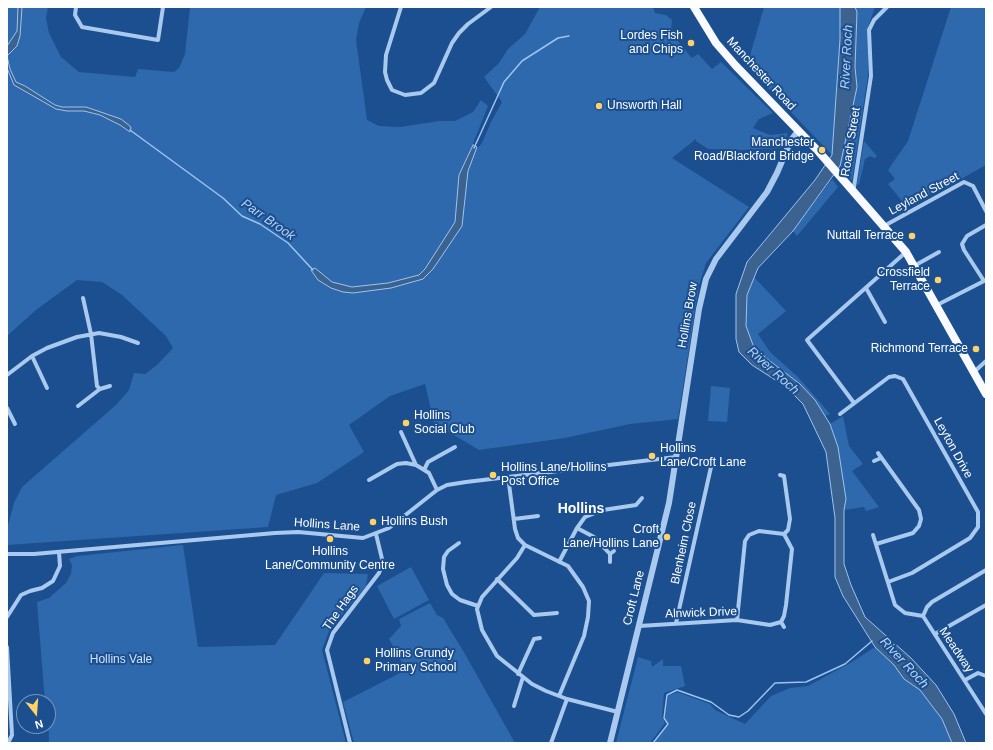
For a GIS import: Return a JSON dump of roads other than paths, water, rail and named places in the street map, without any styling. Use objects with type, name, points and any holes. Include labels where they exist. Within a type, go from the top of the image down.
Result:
[{"type":"highway","name":"Manchester Road","points":[[694,7],[716,43],[819,152],[848,187]]},
{"type":"highway","points":[[848,187],[906,252],[986,394]]},
{"type":"street","points":[[76,7],[76,15],[82,27],[158,40],[163,7]]},
{"type":"street","points":[[401,7],[386,56],[385,72],[392,90],[405,95],[421,93],[434,84],[452,43],[459,33],[468,24],[491,7]]},
{"type":"street","name":"Roach Street","points":[[848,187],[854,187],[871,76],[870,30],[874,20],[887,7]]},
{"type":"street","name":"Hollins Brow","points":[[676,457],[699,309],[706,279],[716,259],[767,192],[777,173],[790,140],[798,131]]},
{"type":"street","name":"Leyland Street","points":[[884,226],[962,183],[968,182],[972,186],[986,210]]},
{"type":"street","points":[[936,306],[985,280],[964,250],[962,244],[967,236],[986,225]]},
{"type":"street","points":[[854,403],[807,340],[906,252]]},
{"type":"street","points":[[914,266],[939,252]]},
{"type":"street","points":[[866,288],[885,322]]},
{"type":"street","points":[[83,298],[91,334],[97,386],[100,389]]},
{"type":"street","points":[[7,375],[32,356],[57,344],[91,334],[110,334],[138,343]]},
{"type":"street","points":[[32,356],[47,388]]},
{"type":"street","points":[[974,372],[986,361]]},
{"type":"street","name":"Leyton Drive","points":[[840,414],[889,377],[895,376],[903,379],[978,516],[978,527],[970,538],[912,573],[888,582]]},
{"type":"street","points":[[78,406],[100,389],[110,386]]},
{"type":"street","points":[[7,408],[15,424]]},
{"type":"street","points":[[401,432],[416,465]]},
{"type":"street","points":[[424,470],[428,462],[455,447]]},
{"type":"street","points":[[874,462],[879,456],[919,510],[921,519],[919,526],[912,533],[876,544]]},
{"type":"street","name":"Hollins Lane","points":[[7,554],[59,552],[275,533],[309,533],[363,538],[376,534],[397,523],[437,490],[447,485],[676,457]]},
{"type":"street","name":"Croft Lane","points":[[610,743],[669,503],[676,457]]},
{"type":"street","points":[[369,480],[397,464],[406,463],[416,465],[429,473],[437,490]]},
{"type":"street","name":"Blenheim Close","points":[[676,623],[711,467]]},
{"type":"street","points":[[780,475],[784,476],[790,519],[788,530],[784,534]]},
{"type":"street","points":[[509,484],[518,538],[525,545],[568,566],[579,581],[588,598],[589,609],[585,634],[559,696]]},
{"type":"street","points":[[559,562],[582,520],[589,515],[603,510],[636,504],[642,498]]},
{"type":"street","points":[[514,519],[538,516]]},
{"type":"street","points":[[577,528],[594,537],[612,553],[610,562]]},
{"type":"street","points":[[737,620],[747,538],[754,532],[759,531],[784,534]]},
{"type":"street","name":"The Hags","points":[[350,743],[327,650],[333,633],[379,573],[383,563],[376,534]]},
{"type":"street","points":[[784,534],[790,544],[792,555],[786,606],[781,622],[784,628]]},
{"type":"street","points":[[873,535],[893,602],[897,608],[905,613],[923,616],[927,607],[932,602],[986,570]]},
{"type":"street","points":[[459,543],[448,551],[444,557],[442,564],[445,579],[449,590],[455,597],[471,605],[478,606]]},
{"type":"street","points":[[525,545],[517,558],[488,589],[478,606],[479,622],[486,639],[497,656],[518,674],[546,691],[567,699],[618,712]]},
{"type":"street","points":[[7,617],[21,595],[42,588],[53,581],[60,566],[59,552]]},
{"type":"street","points":[[497,579],[536,615],[557,613]]},
{"type":"street","points":[[935,634],[986,605]]},
{"type":"street","points":[[534,622],[536,615]]},
{"type":"street","name":"Meadway","points":[[923,616],[926,624],[935,634],[986,714]]},
{"type":"street","name":"Alnwick Drive","points":[[639,626],[737,620],[770,625],[781,622]]},
{"type":"street","points":[[518,674],[534,639],[540,638]]},
{"type":"street","points":[[7,647],[12,735],[8,743]]},
{"type":"street","points":[[965,680],[978,673],[986,676]]},
{"type":"street","points":[[514,706],[523,677]]},
{"type":"street","points":[[551,743],[567,699]]},
{"type":"water","points":[[18,7],[22,7],[20,36],[17,46],[7,56],[7,46],[17,31]]},
{"type":"water","name":"River Roch","points":[[840,7],[855,7],[857,12],[855,67],[857,87],[840,166],[793,231],[758,268],[747,295],[746,326],[753,345],[766,358],[800,384],[815,400],[830,424],[838,447],[846,499],[844,510],[844,564],[851,585],[865,617],[911,658],[936,685],[954,714],[966,743],[952,743],[942,719],[920,690],[904,679],[894,665],[875,647],[843,596],[835,577],[835,518],[826,452],[803,404],[789,390],[789,386],[783,385],[752,365],[739,352],[736,339],[736,294],[747,262],[815,180],[832,155],[840,39]]},
{"type":"water","points":[[7,56],[10,69],[16,82],[55,105],[62,107],[86,107],[121,119],[130,126],[130,132],[100,115],[84,111],[67,111],[56,109],[14,85],[7,68]]},
{"type":"water","points":[[473,145],[477,147],[468,171],[462,226],[433,269],[423,279],[391,288],[353,293],[343,292],[331,288],[318,280],[311,270],[315,268],[332,282],[352,287],[388,283],[419,275],[425,269],[455,222],[459,175]]},
{"type":"waterway","name":"Parr Brook","points":[[474,148],[504,82],[522,61],[558,38],[569,36]]},
{"type":"waterway","name":"Parr Brook","points":[[130,130],[223,198],[242,216],[260,224],[288,243],[313,270]]},
{"type":"waterway","name":"River Roch","points":[[653,743],[668,724],[664,718],[667,695],[677,690],[711,702],[729,715],[739,717],[748,711],[775,683],[806,682],[845,664],[872,641]]},
{"type":"place","name":"Lordes Fish and Chips","points":[[691,43]]},
{"type":"place","name":"Unsworth Hall","points":[[599,106]]},
{"type":"place","name":"Manchester Road/Blackford Bridge","points":[[822,150]]},
{"type":"place","name":"Nuttall Terrace","points":[[912,236]]},
{"type":"place","name":"Crossfield Terrace","points":[[938,280]]},
{"type":"place","name":"Richmond Terrace","points":[[976,349]]},
{"type":"place","name":"Hollins Social Club","points":[[406,423]]},
{"type":"place","name":"Hollins Lane/Croft Lane","points":[[652,456]]},
{"type":"place","name":"Hollins Lane/Hollins Post Office","points":[[493,475]]},
{"type":"place","name":"Hollins Bush","points":[[373,522]]},
{"type":"place","name":"Croft Lane/Hollins Lane","points":[[667,537]]},
{"type":"place","name":"Hollins Lane/Community Centre","points":[[330,539]]},
{"type":"place","name":"Hollins Grundy Primary School","points":[[367,661]]},
{"type":"district","name":"Hollins","points":[[581,509]]},
{"type":"park label","name":"Hollins Vale","points":[[121,660]]}]
